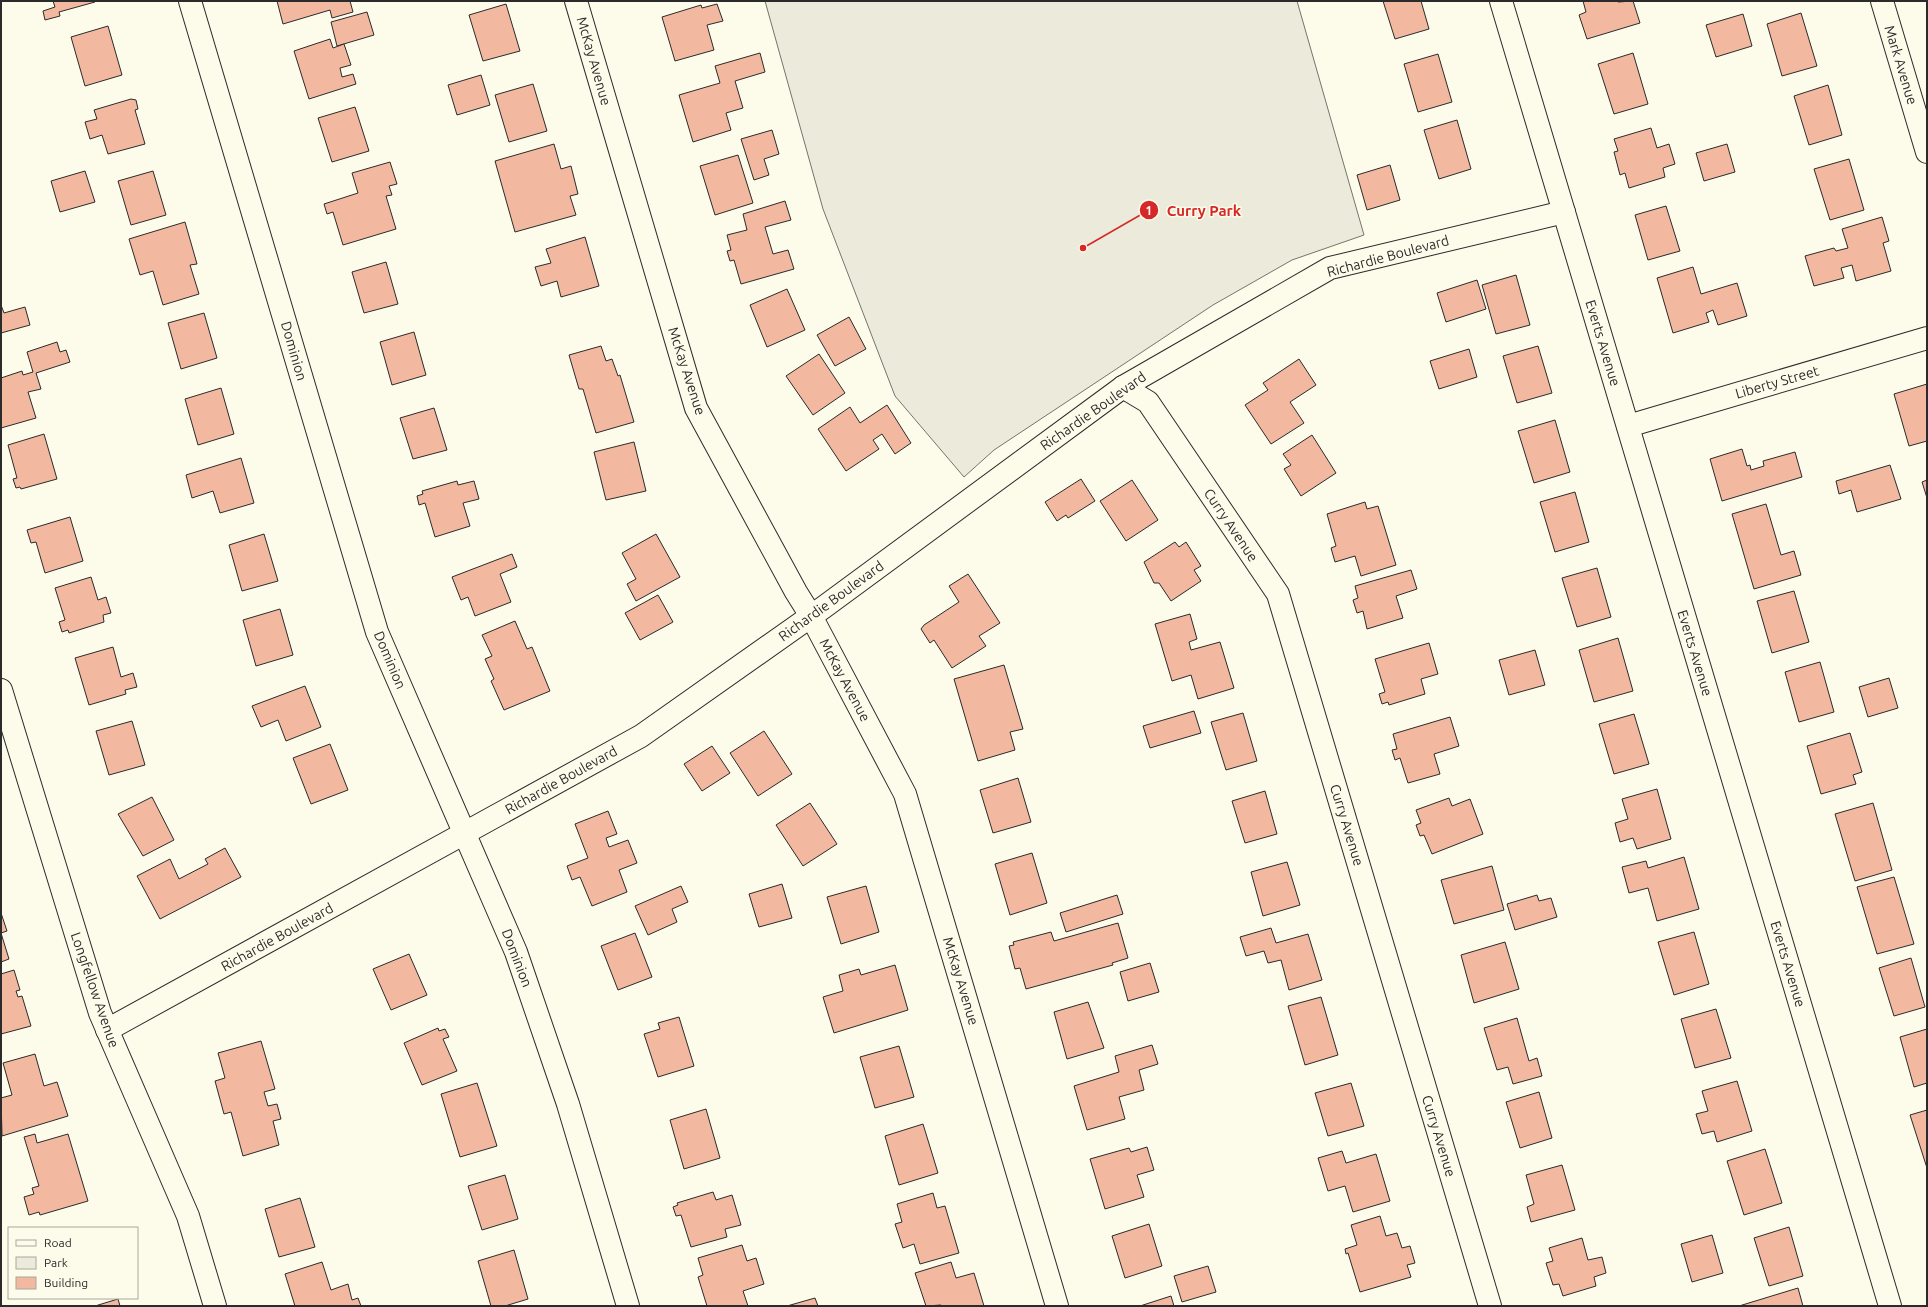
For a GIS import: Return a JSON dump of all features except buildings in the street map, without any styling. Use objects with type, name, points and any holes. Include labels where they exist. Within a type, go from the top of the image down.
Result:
[{"type":"street","name":"Dominion","points":[[190,1],[377,632],[465,832],[523,973],[568,1104],[628,1306]]},
{"type":"street","name":"McKay Avenue","points":[[576,1],[696,408],[796,592],[811,616],[905,794],[1057,1306]]},
{"type":"street","name":"Everts Avenue","points":[[1501,1],[1890,1306]]},
{"type":"street","name":"Mark Avenue","points":[[1882,1],[1927,152]]},
{"type":"street","name":"Richardie Boulevard","points":[[107,1030],[641,736],[811,616],[1123,387],[1330,268],[1564,212]]},
{"type":"street","name":"Liberty Street","points":[[1628,426],[1927,338]]},
{"type":"street","name":"Curry Avenue","points":[[1123,387],[1148,402],[1278,594],[1490,1306]]},
{"type":"street","name":"Longfellow Avenue","points":[[1,690],[107,1030],[188,1216],[215,1306]]},
{"type":"green space","points":[[765,1],[1297,1],[1364,235],[1292,260],[1213,305],[994,450],[964,477],[895,396],[823,209]]},
{"type":"place","name":"Curry Park","points":[[1083,248]]}]
